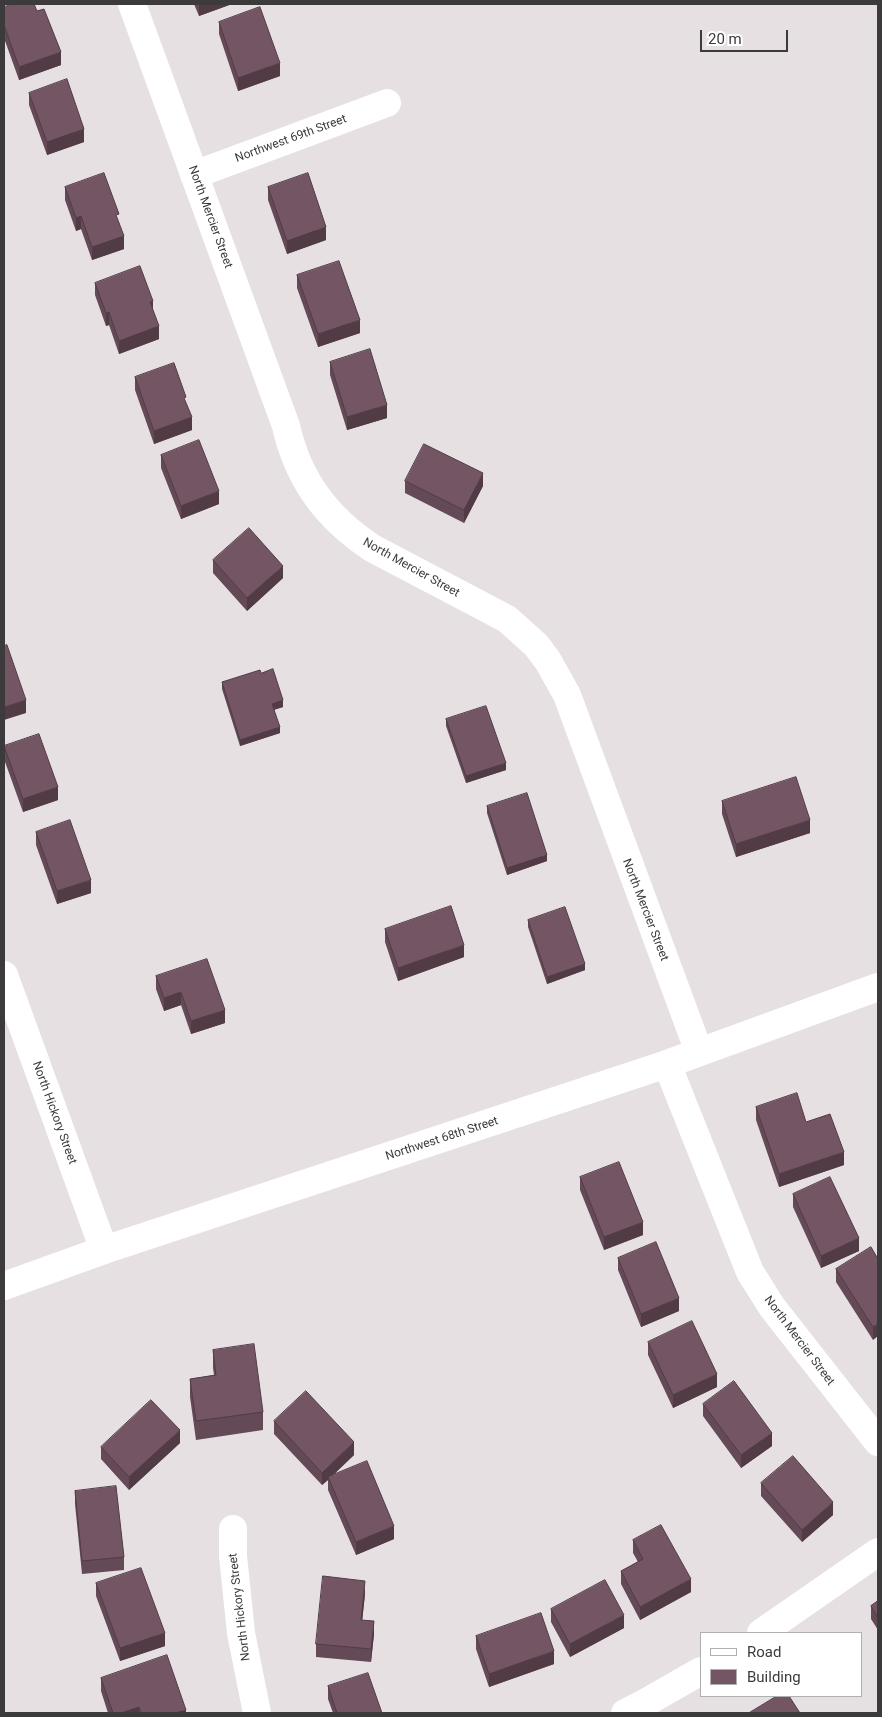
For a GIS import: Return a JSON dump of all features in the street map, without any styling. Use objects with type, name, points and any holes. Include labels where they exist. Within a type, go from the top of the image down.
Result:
[{"type":"street","name":"North Mercier Street","points":[[132,4],[286,426],[290,444],[305,479],[327,510],[354,536],[372,548],[507,619],[536,645],[558,678],[567,696],[698,1052]]},
{"type":"street","name":"Northwest 69th Street","points":[[194,175],[387,103]]},
{"type":"street","name":"North Hickory Street","points":[[4,975],[104,1250]]},
{"type":"street","name":"Northwest 68th Street","points":[[4,1286],[104,1250],[667,1064],[878,987]]},
{"type":"street","name":"North Mercier Street","points":[[667,1064],[750,1272],[772,1307],[878,1442]]},
{"type":"street","name":"North Hickory Street","points":[[233,1529],[233,1556],[241,1634],[257,1713]]},
{"type":"street","points":[[762,1632],[878,1552]]},
{"type":"street","points":[[625,1713],[645,1704],[700,1671]]},
{"type":"building","points":[[14,4],[34,4],[37,11],[44,9],[61,52],[19,67],[4,25],[4,7]]},
{"type":"building","points":[[260,7],[280,63],[238,78],[219,22]]},
{"type":"building","points":[[67,79],[84,129],[47,142],[29,93]]},
{"type":"building","points":[[104,173],[119,214],[116,215],[124,236],[92,247],[81,216],[76,218],[65,187]]},
{"type":"building","points":[[308,173],[326,227],[287,241],[268,187]]},
{"type":"building","points":[[339,261],[360,320],[318,334],[297,275]]},
{"type":"building","points":[[140,266],[153,301],[150,302],[159,326],[119,341],[109,312],[106,313],[95,283]]},
{"type":"building","points":[[370,349],[387,405],[347,417],[330,362]]},
{"type":"building","points":[[174,363],[186,397],[184,398],[192,417],[154,431],[135,377]]},
{"type":"building","points":[[199,440],[219,491],[181,506],[161,455]]},
{"type":"building","points":[[424,444],[483,473],[464,510],[405,481]]},
{"type":"building","points":[[249,528],[283,566],[247,598],[213,560]]},
{"type":"building","points":[[7,645],[26,700],[4,707],[4,646]]},
{"type":"building","points":[[273,669],[283,700],[272,704],[280,727],[240,740],[222,682],[260,670],[261,673]]},
{"type":"building","points":[[486,706],[506,763],[466,776],[446,719]]},
{"type":"building","points":[[39,734],[58,787],[23,799],[4,746]]},
{"type":"building","points":[[796,777],[810,820],[736,844],[722,801]]},
{"type":"building","points":[[527,793],[547,855],[507,868],[487,806]]},
{"type":"building","points":[[70,820],[91,880],[57,891],[36,832]]},
{"type":"building","points":[[451,906],[464,945],[398,968],[385,929]]},
{"type":"building","points":[[565,907],[585,964],[547,977],[528,920]]},
{"type":"building","points":[[207,959],[225,1010],[191,1021],[181,992],[164,998],[156,976]]},
{"type":"building","points":[[797,1093],[806,1122],[830,1114],[844,1152],[779,1174],[756,1107]]},
{"type":"building","points":[[619,1162],[643,1222],[604,1237],[580,1177]]},
{"type":"building","points":[[830,1177],[859,1238],[821,1256],[793,1194]]},
{"type":"building","points":[[656,1242],[679,1298],[641,1314],[618,1258]]},
{"type":"building","points":[[871,1247],[878,1259],[878,1323],[873,1327],[836,1269]]},
{"type":"building","points":[[692,1321],[717,1374],[673,1395],[648,1342]]},
{"type":"building","points":[[254,1344],[263,1412],[196,1421],[190,1379],[216,1375],[213,1350]]},
{"type":"building","points":[[734,1381],[772,1433],[741,1455],[703,1404]]},
{"type":"building","points":[[306,1391],[354,1442],[322,1473],[274,1421]]},
{"type":"building","points":[[151,1400],[180,1430],[129,1477],[101,1447]]},
{"type":"building","points":[[793,1456],[833,1502],[802,1530],[761,1483]]},
{"type":"building","points":[[367,1461],[394,1526],[356,1542],[328,1477]]},
{"type":"building","points":[[116,1486],[124,1557],[82,1561],[75,1491]]},
{"type":"building","points":[[661,1525],[691,1579],[640,1607],[621,1571],[643,1559],[633,1540]]},
{"type":"building","points":[[141,1568],[165,1633],[120,1648],[96,1583]]},
{"type":"building","points":[[323,1576],[365,1581],[361,1620],[374,1621],[371,1649],[316,1644]]},
{"type":"building","points":[[605,1580],[624,1615],[570,1644],[551,1609]]},
{"type":"building","points":[[878,1601],[878,1618],[871,1606]]},
{"type":"building","points":[[541,1613],[554,1651],[489,1674],[476,1636]]},
{"type":"building","points":[[167,1655],[186,1710],[175,1713],[141,1713],[139,1707],[121,1713],[113,1713],[101,1678]]},
{"type":"building","points":[[368,1673],[382,1713],[337,1713],[328,1686]]},
{"type":"building","points":[[775,1697],[790,1697],[800,1713],[749,1713]]}]
